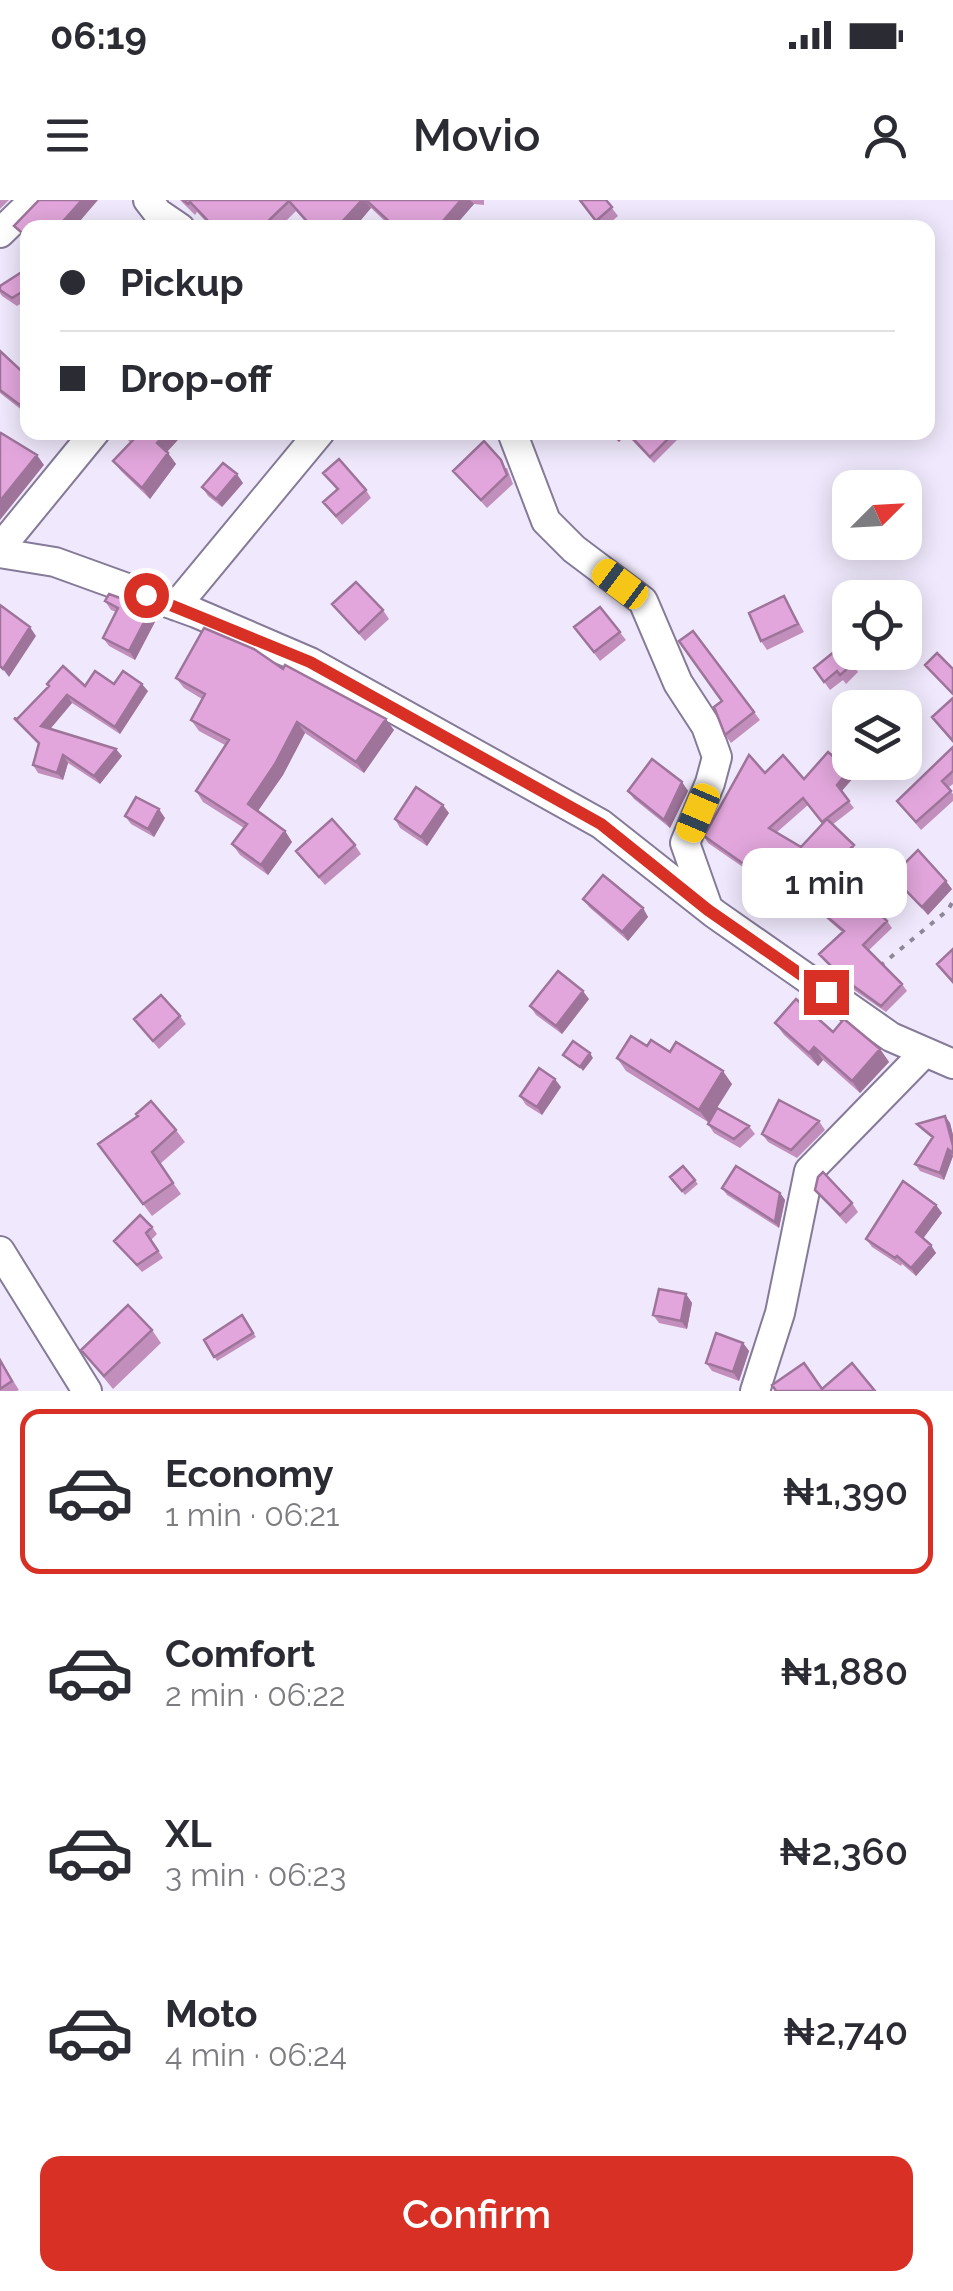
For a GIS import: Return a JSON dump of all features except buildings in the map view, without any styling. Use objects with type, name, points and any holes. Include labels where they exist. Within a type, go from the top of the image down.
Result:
[{"type":"street","points":[[0,233],[34,200]]},
{"type":"street","points":[[148,200],[169,220]]},
{"type":"street","points":[[88,440],[0,550],[55,562],[176,606],[310,662],[601,824],[708,910],[891,1037],[953,1064]]},
{"type":"street","points":[[176,606],[313,440]]},
{"type":"street","points":[[515,440],[546,521],[574,549],[643,601],[678,683],[706,726],[717,757],[684,843],[708,910]]},
{"type":"street","points":[[755,1391],[780,1312],[810,1171],[925,1052]]},
{"type":"street","points":[[0,1251],[86,1391]]},
{"type":"path","points":[[875,970],[948,910],[953,901]]},
{"type":"route","points":[[146,595],[310,662],[601,824],[708,910],[826,992]]}]
